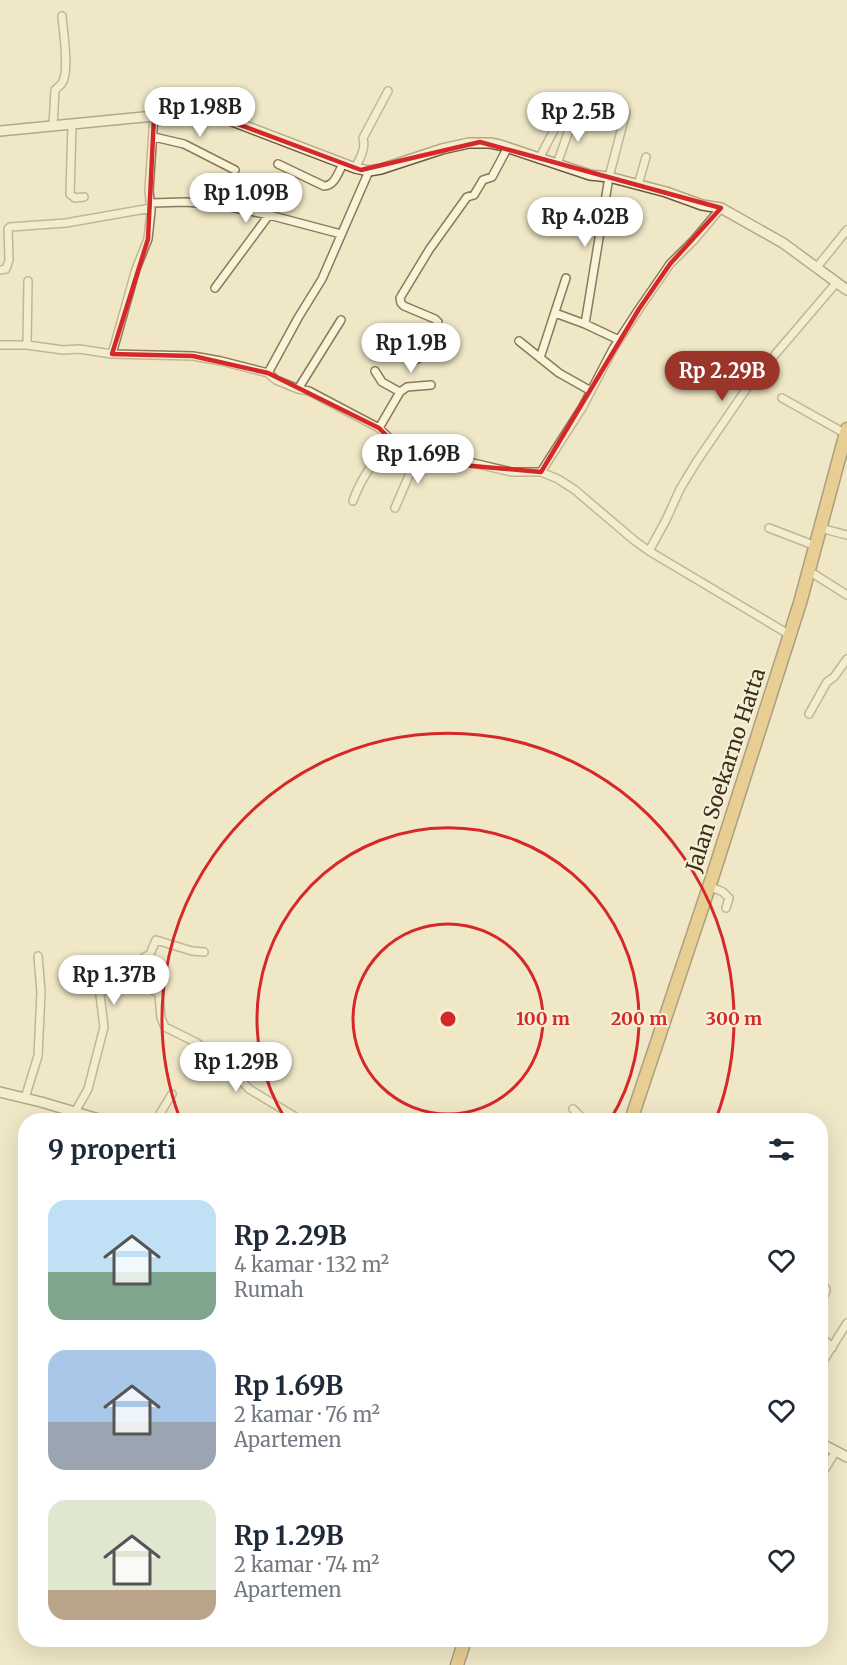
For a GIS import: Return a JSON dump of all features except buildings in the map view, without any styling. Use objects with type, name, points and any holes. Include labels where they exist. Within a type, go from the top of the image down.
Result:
[{"type":"highway","name":"Jalan Soekarno Hatta","points":[[633,1113],[790,635],[846,431]]},
{"type":"highway","points":[[457,1665],[463,1647]]},
{"type":"street","points":[[53,126],[55,90],[65,76],[66,59],[62,16]]},
{"type":"street","points":[[355,168],[365,145],[363,138],[388,91]]},
{"type":"street","points":[[539,159],[554,130],[560,109]]},
{"type":"street","points":[[0,131],[190,111],[216,116],[343,164],[369,171],[442,149],[469,143],[490,143],[590,175],[609,177],[666,192],[702,205],[720,208],[769,234],[847,290]]},
{"type":"street","points":[[585,324],[609,177],[626,112]]},
{"type":"street","points":[[557,164],[575,113]]},
{"type":"street","points":[[112,354],[136,269],[148,239],[154,116]]},
{"type":"street","points":[[72,125],[70,194],[75,198],[84,197]]},
{"type":"street","points":[[154,137],[184,144],[235,170]]},
{"type":"street","points":[[400,352],[415,360],[424,356],[438,327],[438,322],[404,306],[400,298],[429,250],[467,197],[474,195],[483,180],[492,177],[508,147]]},
{"type":"street","points":[[638,185],[646,157]]},
{"type":"street","points":[[278,164],[324,186],[333,183],[343,164]]},
{"type":"street","points":[[268,373],[322,279],[369,171]]},
{"type":"street","points":[[0,270],[6,269],[9,260],[8,229],[10,227],[66,223],[151,206],[185,202],[221,205],[341,234]]},
{"type":"street","points":[[541,472],[620,340],[670,264],[694,240],[720,208]]},
{"type":"street","points":[[215,288],[269,215]]},
{"type":"street","points":[[817,267],[847,230]]},
{"type":"street","points":[[540,358],[567,278]]},
{"type":"street","points":[[27,345],[28,281]]},
{"type":"street","points":[[649,551],[680,489],[749,385],[837,282]]},
{"type":"street","points":[[555,313],[620,340]]},
{"type":"street","points":[[298,389],[341,320]]},
{"type":"street","points":[[519,341],[559,373],[591,391]]},
{"type":"street","points":[[0,345],[27,345],[63,350],[79,349],[112,354],[193,356],[221,361],[268,373],[276,380],[309,391],[379,428],[391,440],[450,464],[469,462],[512,471],[541,472],[560,480],[575,490],[635,542],[790,635]]},
{"type":"street","points":[[375,371],[382,382],[400,392]]},
{"type":"street","points":[[379,428],[400,392],[407,387],[431,385]]},
{"type":"street","points":[[782,398],[846,431]]},
{"type":"street","points":[[353,501],[368,470],[391,440]]},
{"type":"street","points":[[395,508],[418,452]]},
{"type":"street","points":[[769,528],[816,546]]},
{"type":"street","points":[[820,528],[847,535]]},
{"type":"street","points":[[809,571],[847,595]]},
{"type":"street","points":[[809,714],[827,682],[834,677],[847,659]]},
{"type":"street","points":[[709,886],[727,895],[729,898],[726,908]]},
{"type":"street","points":[[149,988],[142,961],[150,954],[156,940],[192,951],[204,952]]},
{"type":"street","points":[[25,1098],[38,1056],[41,992],[38,956]]},
{"type":"street","points":[[75,1112],[88,1089],[102,1037],[104,1027],[100,995],[102,990],[110,987],[149,988],[159,994],[161,1018],[165,1027],[197,1043],[234,1072],[249,1089],[289,1113]]},
{"type":"street","points":[[0,1092],[78,1113]]},
{"type":"street","points":[[160,1113],[172,1094]]},
{"type":"street","points":[[573,1109],[577,1113]]},
{"type":"street","points":[[828,1354],[847,1323]]},
{"type":"street","points":[[828,1344],[832,1348]]},
{"type":"street","points":[[828,1447],[847,1457]]},
{"type":"street","points":[[828,1464],[836,1451]]},
{"type":"highlighted area","points":[[190,111],[216,116],[361,170],[480,142],[721,208],[670,264],[639,309],[541,472],[450,464],[391,440],[379,428],[268,373],[193,356],[112,354],[148,239],[154,116]]}]
